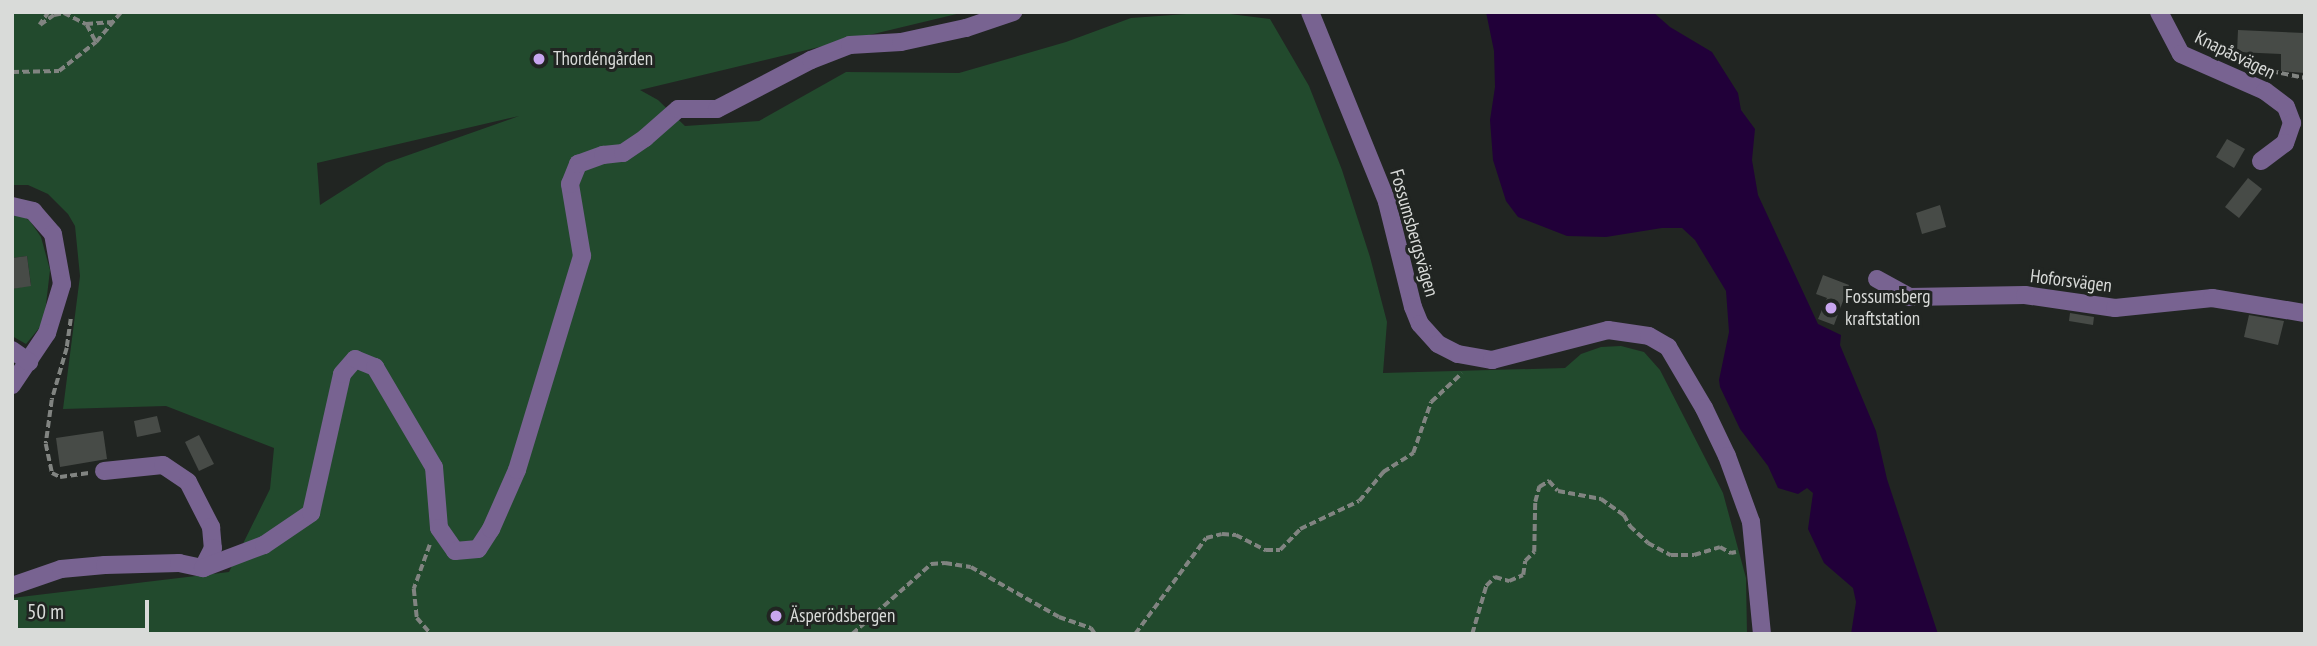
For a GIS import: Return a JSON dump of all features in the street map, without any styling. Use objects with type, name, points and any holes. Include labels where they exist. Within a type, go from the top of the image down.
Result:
[{"type":"street","points":[[12,586],[61,569],[179,563],[203,568],[264,545],[311,513],[342,374],[355,359],[375,367],[434,467],[439,528],[455,551],[478,549],[491,528],[517,470],[582,256],[570,184],[578,164],[603,155],[623,153],[678,109],[717,109],[811,60],[850,45],[901,42],[967,28],[1013,12]]},
{"type":"street","name":"Fossumsbergsvägen","points":[[1310,12],[1387,202],[1413,307],[1420,324],[1438,344],[1468,356],[1492,360],[1608,330],[1649,336],[1668,347],[1704,408],[1727,456],[1751,522],[1762,634]]},
{"type":"street","name":"Knapåsvägen","points":[[2159,12],[2181,54],[2265,91],[2286,107],[2292,123],[2286,143],[2261,161]]},
{"type":"street","points":[[12,206],[33,211],[53,234],[62,285],[47,333],[12,385]]},
{"type":"street","name":"Hoforsvägen","points":[[1877,279],[1909,296],[2052,297],[2115,308],[2212,298],[2305,313]]},
{"type":"street","points":[[12,350],[29,362]]},
{"type":"street","points":[[104,471],[163,465],[188,482],[211,527],[213,548],[203,568]]},
{"type":"path","points":[[49,12],[40,25],[56,14],[64,13],[86,24],[115,22]]},
{"type":"path","points":[[12,72],[59,71],[96,42],[121,12]]},
{"type":"path","points":[[86,24],[96,42]]},
{"type":"path","points":[[72,317],[67,348],[52,400],[46,443],[52,473],[60,477],[104,471]]},
{"type":"path","points":[[1135,634],[1206,538],[1222,534],[1236,535],[1266,550],[1280,550],[1300,529],[1359,500],[1383,472],[1413,453],[1431,402],[1461,375],[1468,356]]},
{"type":"path","points":[[1472,634],[1486,586],[1495,577],[1509,581],[1523,575],[1525,561],[1534,552],[1535,502],[1539,487],[1549,481],[1558,491],[1601,499],[1624,515],[1630,526],[1648,543],[1671,555],[1694,555],[1720,547],[1731,553],[1744,550]]},
{"type":"path","points":[[431,634],[417,618],[414,589],[439,528]]},
{"type":"path","points":[[852,634],[931,564],[945,563],[971,567],[1059,617],[1091,628],[1095,634]]},
{"type":"green space","points":[[12,12],[965,12],[640,90],[658,100],[685,126],[759,121],[846,72],[959,73],[1066,42],[1131,18],[1214,12],[1270,19],[1309,86],[1342,170],[1370,257],[1387,322],[1383,373],[1565,368],[1581,354],[1601,347],[1621,346],[1644,352],[1660,370],[1723,493],[1746,578],[1747,634],[12,634],[12,598],[229,572],[270,489],[274,448],[166,406],[63,409],[80,276],[75,226],[68,214],[48,194],[28,185],[12,185]],"holes":[[[519,116],[386,163],[320,205],[317,163]]]},
{"type":"green space","points":[[12,214],[20,214],[30,221],[41,237],[50,270],[45,313],[40,327],[26,344],[12,336],[12,289],[31,285],[27,256],[12,258]]},
{"type":"shaded area","points":[[1486,12],[1653,12],[1670,27],[1712,52],[1738,93],[1741,110],[1755,129],[1752,160],[1758,195],[1818,324],[1841,335],[1840,345],[1876,431],[1887,479],[1938,634],[1851,634],[1856,602],[1853,588],[1824,563],[1808,529],[1813,493],[1807,488],[1798,494],[1778,488],[1768,466],[1740,429],[1720,387],[1719,380],[1729,332],[1726,291],[1695,240],[1682,228],[1662,228],[1606,237],[1567,236],[1518,217],[1506,201],[1493,160],[1490,120],[1495,87],[1494,51]]},
{"type":"building","points":[[2238,30],[2305,33],[2305,73],[2281,71],[2281,54],[2237,52]]},
{"type":"building","points":[[2227,139],[2245,149],[2234,168],[2216,157]]},
{"type":"building","points":[[2248,178],[2262,189],[2239,218],[2225,207]]},
{"type":"building","points":[[1940,205],[1946,227],[1922,234],[1916,213]]},
{"type":"building","points":[[27,256],[31,286],[12,289],[12,258]]},
{"type":"building","name":"Fossumsberg kraftstation","points":[[1823,275],[1849,285],[1834,325],[1818,319],[1827,298],[1816,294]]},
{"type":"building","points":[[2070,313],[2094,317],[2093,325],[2069,321]]},
{"type":"building","points":[[2249,315],[2284,321],[2278,345],[2244,337]]},
{"type":"building","points":[[157,416],[161,432],[137,437],[134,421]]},
{"type":"building","points":[[103,431],[107,459],[60,467],[56,438]]},
{"type":"building","points":[[199,435],[214,464],[199,471],[185,442]]},
{"type":"place","name":"Thordéngården","points":[[539,59]]},
{"type":"place","name":"Fossumsberg kraftstation","points":[[1831,308]]},
{"type":"place","name":"Äsperödsbergen","points":[[776,616]]}]
